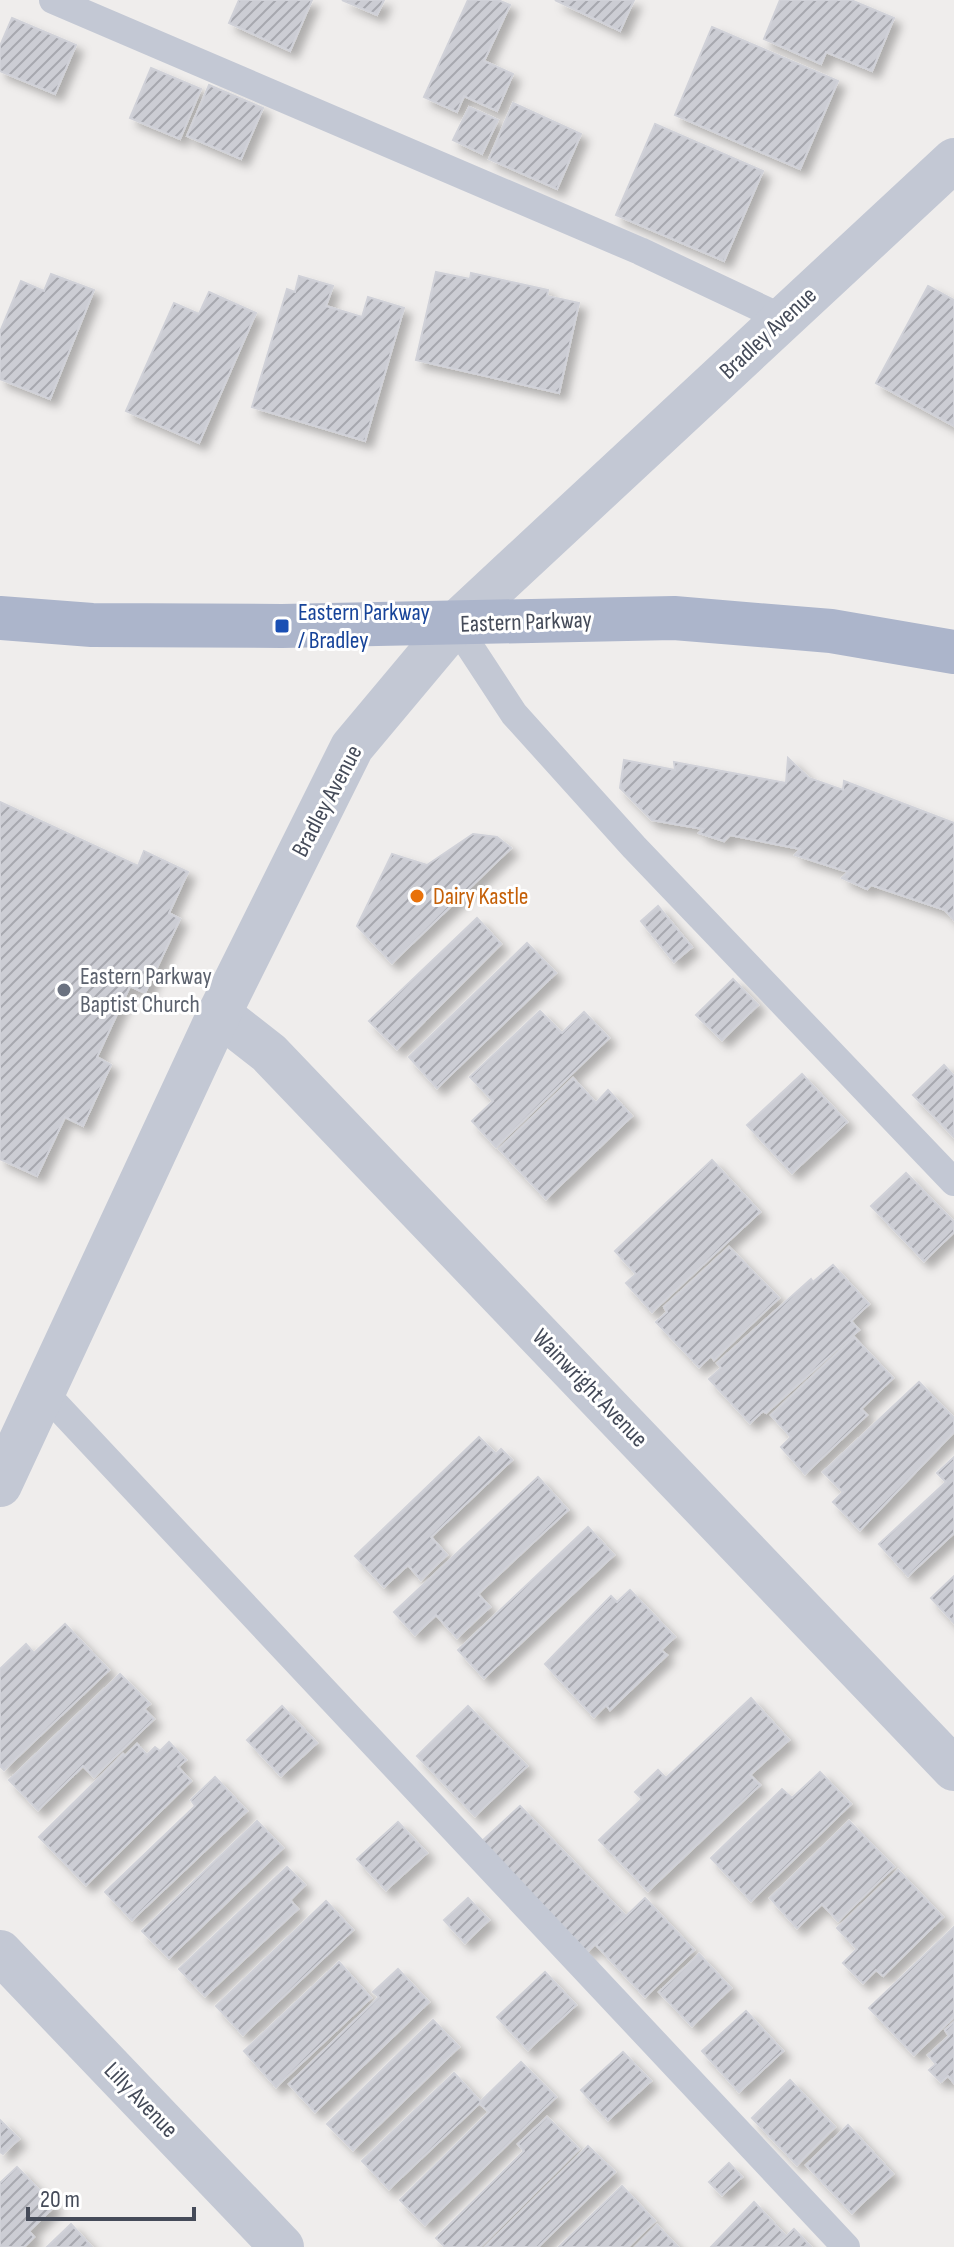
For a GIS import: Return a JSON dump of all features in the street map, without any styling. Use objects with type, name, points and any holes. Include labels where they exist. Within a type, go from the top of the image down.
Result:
[{"type":"main road","name":"Eastern Parkway","points":[[0,618],[92,625],[455,624],[674,618],[831,631],[954,652]]},
{"type":"street","name":"Bradley Avenue","points":[[0,1485],[219,1014],[352,747],[455,624],[954,160]]},
{"type":"street","name":"Wainwright Avenue","points":[[219,1014],[269,1053],[954,1769]]},
{"type":"street","name":"Lilly Avenue","points":[[0,1952],[282,2247]]},
{"type":"lane","points":[[53,0],[640,251],[784,319]]},
{"type":"lane","points":[[455,624],[524,725],[634,847],[954,1182]]},
{"type":"lane","points":[[43,1391],[846,2247]]},
{"type":"building","points":[[239,0],[312,0],[290,51],[229,23]]},
{"type":"building","points":[[342,0],[384,0],[377,15]]},
{"type":"building","points":[[468,0],[498,0],[510,5],[484,61],[513,74],[497,111],[464,96],[457,112],[424,97]]},
{"type":"building","points":[[555,0],[634,0],[620,31]]},
{"type":"building","points":[[780,0],[851,0],[894,18],[872,71],[826,52],[821,64],[764,39]]},
{"type":"building","points":[[12,18],[76,45],[55,94],[0,71],[0,46]]},
{"type":"building","points":[[712,27],[838,81],[800,169],[675,115]]},
{"type":"building","points":[[151,68],[201,89],[180,139],[130,118]]},
{"type":"building","points":[[209,85],[263,108],[241,159],[187,136]]},
{"type":"building","points":[[513,103],[581,134],[557,189],[489,159]]},
{"type":"building","points":[[469,107],[498,120],[482,154],[453,140]]},
{"type":"building","points":[[655,124],[763,171],[724,261],[616,215]]},
{"type":"building","points":[[436,272],[470,279],[471,273],[548,290],[547,296],[579,303],[559,393],[416,360]]},
{"type":"building","points":[[51,274],[94,290],[50,399],[0,379],[0,332],[21,281],[44,291]]},
{"type":"building","points":[[299,276],[333,286],[326,306],[362,317],[368,297],[404,308],[365,441],[252,407],[287,289],[295,292]]},
{"type":"building","points":[[928,286],[954,300],[954,426],[876,383]]},
{"type":"building","points":[[209,292],[256,313],[199,443],[126,411],[174,303],[199,314]]},
{"type":"building","points":[[788,758],[809,778],[843,790],[844,781],[954,823],[954,920],[945,910],[871,885],[867,889],[842,878],[848,872],[795,855],[800,849],[730,835],[724,841],[699,833],[703,829],[652,820],[620,788],[624,760],[675,770],[674,762],[786,783]]},
{"type":"building","name":"Eastern Parkway Baptist Church","points":[[0,802],[138,866],[144,851],[188,872],[169,913],[180,919],[145,993],[130,986],[97,1057],[111,1065],[83,1126],[65,1117],[37,1176],[0,1159]]},
{"type":"building","name":"Dairy Kastle","points":[[473,834],[497,837],[511,848],[392,963],[357,926],[392,854],[427,865]]},
{"type":"building","points":[[658,906],[692,947],[674,962],[641,921]]},
{"type":"building","points":[[477,918],[501,944],[397,1049],[369,1021]]},
{"type":"building","points":[[527,943],[556,973],[437,1088],[409,1057]]},
{"type":"building","points":[[733,979],[758,1005],[722,1040],[696,1015]]},
{"type":"building","points":[[540,1011],[562,1033],[584,1012],[609,1038],[496,1147],[472,1121],[493,1101],[470,1077]]},
{"type":"building","points":[[944,1065],[954,1076],[954,1137],[913,1095]]},
{"type":"building","points":[[802,1074],[847,1122],[792,1173],[747,1125]]},
{"type":"building","points":[[573,1078],[596,1103],[608,1090],[632,1116],[546,1199],[499,1149]]},
{"type":"building","points":[[712,1160],[760,1212],[652,1312],[626,1283],[636,1274],[615,1251]]},
{"type":"building","points":[[906,1173],[954,1222],[954,1232],[924,1261],[871,1206]]},
{"type":"building","points":[[729,1247],[779,1298],[714,1360],[711,1356],[699,1367],[656,1322],[667,1312],[664,1307]]},
{"type":"building","points":[[833,1265],[869,1304],[851,1321],[859,1330],[766,1413],[763,1411],[750,1423],[709,1379],[721,1368],[717,1363],[811,1279],[813,1282]]},
{"type":"building","points":[[854,1337],[893,1378],[861,1409],[867,1415],[805,1474],[781,1447],[791,1437],[771,1415]]},
{"type":"building","points":[[919,1382],[954,1418],[954,1432],[860,1530],[833,1502],[843,1492],[823,1472]]},
{"type":"building","points":[[479,1437],[496,1454],[501,1449],[512,1460],[431,1537],[447,1555],[421,1580],[408,1565],[384,1587],[355,1556]]},
{"type":"building","points":[[954,1457],[954,1533],[908,1576],[879,1544],[946,1482],[937,1473]]},
{"type":"building","points":[[538,1477],[568,1510],[478,1594],[490,1607],[457,1638],[436,1615],[415,1635],[394,1612]]},
{"type":"building","points":[[588,1527],[614,1555],[484,1678],[458,1650]]},
{"type":"building","points":[[954,1576],[954,1623],[931,1598]]},
{"type":"building","points":[[630,1590],[675,1637],[661,1650],[667,1655],[610,1710],[606,1705],[594,1717],[545,1664],[611,1596],[617,1602]]},
{"type":"building","points":[[65,1624],[109,1670],[4,1770],[0,1766],[0,1669],[26,1644],[34,1653]]},
{"type":"building","points":[[120,1674],[150,1704],[144,1709],[154,1719],[94,1777],[83,1766],[38,1810],[9,1780]]},
{"type":"building","points":[[751,1698],[789,1740],[750,1775],[760,1785],[648,1891],[599,1840],[642,1799],[635,1792],[658,1770],[666,1778]]},
{"type":"building","points":[[282,1706],[317,1743],[281,1776],[247,1740]]},
{"type":"building","points":[[468,1706],[527,1766],[475,1816],[417,1756]]},
{"type":"building","points":[[169,1742],[186,1760],[178,1767],[191,1781],[86,1885],[39,1837],[123,1754],[125,1756],[137,1744],[147,1755],[155,1747],[160,1751]]},
{"type":"building","points":[[820,1772],[851,1804],[751,1901],[711,1858],[782,1789],[792,1798]]},
{"type":"building","points":[[215,1777],[247,1811],[132,1920],[105,1892],[195,1806],[191,1800]]},
{"type":"building","points":[[520,1806],[625,1915],[587,1952],[482,1841]]},
{"type":"building","points":[[257,1821],[283,1848],[169,1958],[142,1931]]},
{"type":"building","points":[[849,1821],[894,1867],[838,1921],[822,1904],[797,1928],[770,1898]]},
{"type":"building","points":[[398,1822],[427,1853],[386,1890],[357,1859]]},
{"type":"building","points":[[287,1867],[305,1885],[290,1900],[298,1909],[205,1996],[179,1969]]},
{"type":"building","points":[[898,1870],[943,1917],[883,1976],[876,1970],[863,1983],[843,1963],[857,1949],[837,1928]]},
{"type":"building","points":[[468,1898],[489,1920],[465,1943],[444,1920]]},
{"type":"building","points":[[645,1898],[694,1950],[645,1997],[596,1945]]},
{"type":"building","points":[[326,1901],[353,1930],[243,2035],[216,2006]]},
{"type":"building","points":[[954,1927],[954,2017],[914,2055],[869,2008]]},
{"type":"building","points":[[699,1954],[731,1988],[692,2026],[659,1992]]},
{"type":"building","points":[[339,1962],[371,1998],[276,2087],[244,2051]]},
{"type":"building","points":[[398,1969],[429,2002],[315,2112],[289,2084],[379,1997],[373,1992]]},
{"type":"building","points":[[545,1972],[576,2005],[528,2050],[497,2017]]},
{"type":"building","points":[[746,2011],[783,2051],[739,2092],[702,2051]]},
{"type":"building","points":[[433,2020],[459,2047],[353,2150],[327,2124]]},
{"type":"building","points":[[954,2022],[954,2083],[948,2076],[941,2082],[929,2070],[936,2064],[928,2055],[949,2036],[945,2030]]},
{"type":"building","points":[[623,2052],[651,2081],[608,2120],[581,2090]]},
{"type":"building","points":[[521,2062],[556,2097],[425,2225],[400,2200],[489,2112],[479,2103]]},
{"type":"building","points":[[454,2073],[481,2102],[389,2189],[362,2161]]},
{"type":"building","points":[[790,2080],[835,2127],[797,2165],[752,2118]]},
{"type":"building","points":[[547,2117],[579,2149],[480,2247],[445,2247],[436,2238],[524,2151],[518,2144]]},
{"type":"building","points":[[0,2120],[19,2139],[3,2154],[0,2152]]},
{"type":"building","points":[[848,2125],[893,2174],[852,2213],[806,2165]]},
{"type":"building","points":[[588,2146],[615,2172],[538,2247],[485,2247]]},
{"type":"building","points":[[729,2163],[742,2177],[722,2195],[709,2182]]},
{"type":"building","points":[[17,2167],[55,2206],[29,2231],[34,2237],[24,2247],[0,2247],[0,2183]]},
{"type":"building","points":[[622,2186],[655,2221],[628,2247],[559,2247]]},
{"type":"building","points":[[754,2202],[785,2235],[773,2247],[711,2247]]},
{"type":"building","points":[[71,2224],[92,2247],[47,2247]]},
{"type":"building","points":[[657,2225],[678,2247],[635,2247]]},
{"type":"building","points":[[794,2229],[811,2247],[775,2247]]},
{"type":"place","name":"Eastern Parkway / Bradley","points":[[282,626]]},
{"type":"place","name":"Dairy Kastle","points":[[417,896]]},
{"type":"place","name":"Eastern Parkway Baptist Church","points":[[64,990]]}]
